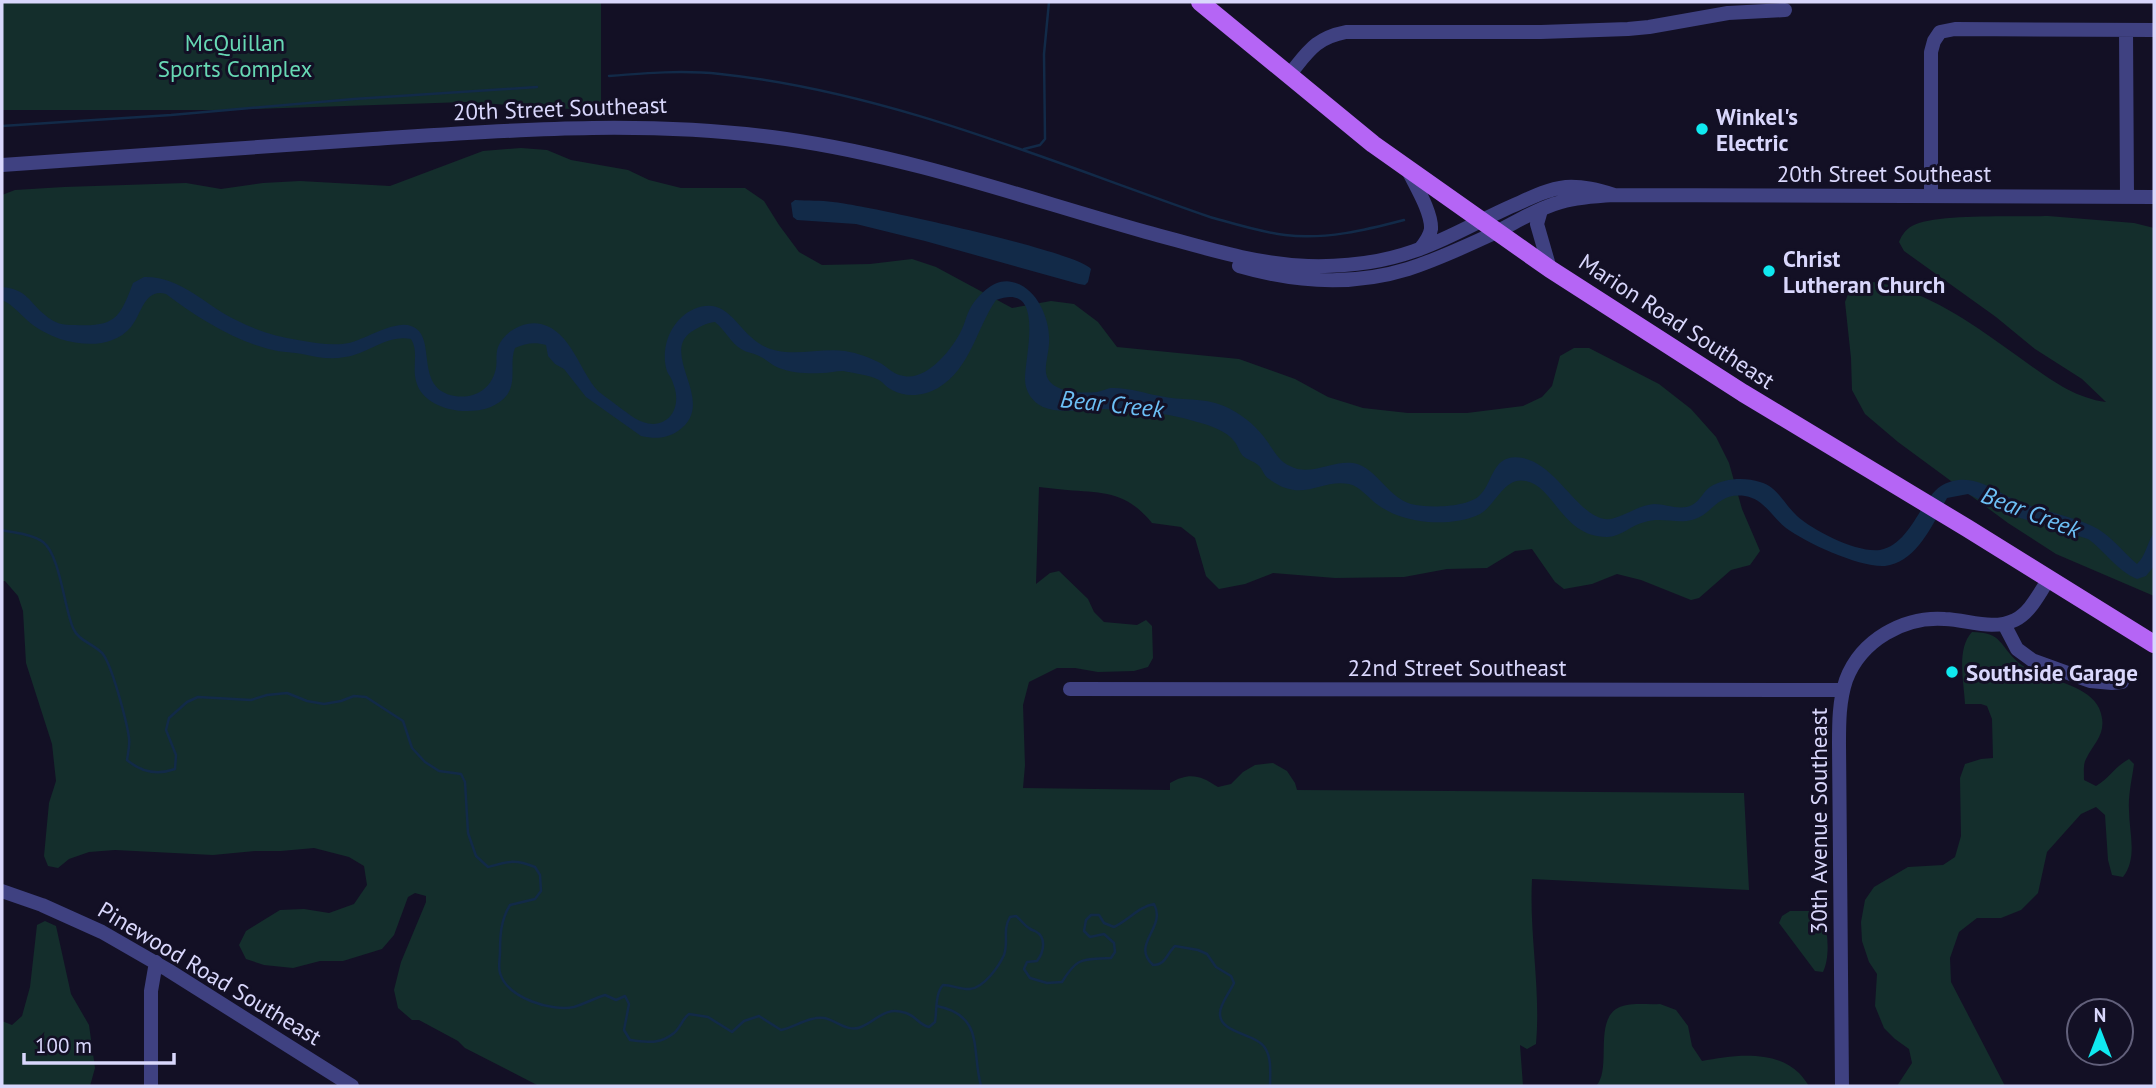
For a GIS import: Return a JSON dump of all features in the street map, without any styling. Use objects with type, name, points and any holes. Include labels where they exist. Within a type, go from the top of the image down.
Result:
[{"type":"main road","name":"Marion Road Southeast","points":[[1200,2],[1408,170],[1550,269],[1743,393],[2154,644]]},
{"type":"street","points":[[1289,75],[1319,41],[1346,32],[1628,29],[1728,13],[1785,10]]},
{"type":"street","points":[[1931,196],[1931,52],[1940,32],[1955,29],[2154,30]]},
{"type":"street","points":[[2126,30],[2127,197]]},
{"type":"street","name":"20th Street Southeast","points":[[2,165],[500,130],[583,126],[676,128],[785,138],[891,158],[1001,187],[1236,266],[1307,280],[1357,278],[1399,271],[1442,257],[1541,210],[1573,199],[1614,195],[2154,197]]},
{"type":"street","points":[[1408,170],[1424,204],[1431,227],[1420,249]]},
{"type":"street","name":"20th Street Southeast","points":[[1108,221],[1248,260],[1324,266],[1397,257],[1554,189],[1578,187],[1614,195]]},
{"type":"street","points":[[1541,210],[1537,224],[1550,269]]},
{"type":"street","points":[[2049,579],[2027,611],[2004,624],[2017,649],[2032,660],[2090,681],[2122,682]]},
{"type":"street","name":"30th Avenue Southeast","points":[[1842,1086],[1839,735],[1843,690],[1852,669],[1866,649],[1904,624],[1936,618],[1982,625],[2004,624]]},
{"type":"street","name":"22nd Street Southeast","points":[[1070,689],[1843,690]]},
{"type":"street","name":"Pinewood Road Southeast","points":[[2,891],[84,923],[156,962],[323,1076],[352,1086]]},
{"type":"street","points":[[151,1086],[151,991],[156,962]]},
{"type":"green space","name":"McQuillan Sports Complex","points":[[2,2],[601,2],[601,111],[466,102],[221,110],[2,110]]},
{"type":"green space","points":[[521,148],[547,150],[571,160],[628,170],[649,180],[681,188],[745,188],[764,201],[799,252],[822,265],[870,264],[912,259],[936,267],[1012,308],[1051,301],[1074,304],[1098,322],[1117,347],[1239,359],[1295,379],[1328,397],[1363,408],[1408,413],[1467,413],[1523,406],[1542,397],[1552,386],[1560,356],[1574,348],[1589,348],[1659,384],[1691,409],[1716,437],[1729,463],[1742,509],[1760,551],[1750,565],[1731,570],[1699,598],[1691,600],[1641,580],[1617,574],[1592,584],[1564,589],[1555,582],[1532,549],[1515,551],[1487,568],[1447,569],[1404,577],[1335,578],[1273,573],[1245,584],[1219,589],[1206,576],[1195,538],[1181,527],[1152,523],[1133,505],[1114,496],[1039,487],[1036,584],[1050,573],[1059,571],[1088,599],[1094,612],[1104,622],[1137,625],[1146,620],[1152,626],[1153,658],[1148,667],[1134,671],[1098,672],[1057,668],[1029,682],[1023,705],[1023,788],[1170,790],[1170,783],[1189,776],[1206,780],[1218,787],[1231,784],[1255,765],[1273,763],[1287,771],[1297,790],[1744,793],[1749,890],[1532,879],[1537,1023],[1536,1044],[1527,1049],[1520,1045],[1523,1086],[539,1086],[465,1048],[458,1041],[419,1020],[412,1020],[398,1008],[394,990],[401,962],[426,902],[426,896],[415,893],[408,897],[394,935],[382,949],[343,961],[320,961],[293,968],[264,965],[246,959],[239,945],[246,931],[280,910],[304,909],[329,913],[354,904],[367,885],[364,866],[349,857],[314,848],[213,855],[115,850],[89,852],[69,859],[58,868],[48,866],[44,856],[49,803],[56,781],[52,744],[26,663],[23,611],[18,596],[2,581],[2,195],[15,190],[186,183],[221,189],[300,181],[390,186],[483,151]]},
{"type":"green space","points":[[2048,216],[2134,223],[2154,228],[2154,596],[2056,554],[2008,523],[1898,442],[1865,414],[1852,390],[1845,302],[1852,284],[1870,282],[1906,290],[1940,305],[2070,391],[2106,402],[2082,379],[2035,349],[1996,317],[1904,251],[1899,242],[1912,226],[1938,219]]},
{"type":"green space","points":[[1972,632],[1990,634],[2028,669],[2074,687],[2093,699],[2102,716],[2102,730],[2085,761],[2084,780],[2096,786],[2129,759],[2134,764],[2129,804],[2132,845],[2130,862],[2123,877],[2112,875],[2108,860],[2105,815],[2096,807],[2081,814],[2047,852],[2038,893],[2021,910],[2001,918],[1977,918],[1959,932],[1950,958],[1951,982],[2005,1086],[1897,1086],[1912,1063],[1909,1049],[1884,1028],[1875,1006],[1877,974],[1869,962],[1862,941],[1861,922],[1865,900],[1874,887],[1908,867],[1943,865],[1955,857],[1961,836],[1960,778],[1965,764],[1993,758],[1992,719],[1987,706],[1965,704],[1962,656]]},
{"type":"green space","points":[[1790,911],[1809,911],[1824,918],[1828,946],[1823,972],[1815,971],[1779,923],[1782,916]]},
{"type":"green space","points":[[45,921],[56,926],[71,994],[89,1025],[95,1068],[90,1086],[2,1086],[2,1021],[12,1025],[22,1016],[30,987],[37,925]]},
{"type":"green space","points":[[1635,1004],[1660,1004],[1676,1010],[1688,1026],[1692,1046],[1702,1061],[1740,1056],[1766,1057],[1789,1065],[1809,1086],[1596,1086],[1603,1067],[1605,1029],[1615,1009]]},
{"type":"water","points":[[795,200],[853,205],[1013,241],[1078,261],[1091,269],[1088,282],[1085,285],[1079,284],[856,224],[797,220],[793,217],[791,203]]},
{"type":"water","name":"Bear Creek","points":[[144,277],[170,281],[243,324],[290,339],[343,344],[389,328],[411,326],[419,331],[424,340],[434,383],[442,391],[462,397],[480,392],[489,384],[496,369],[498,347],[505,336],[522,325],[541,324],[551,328],[567,343],[598,391],[635,418],[653,424],[666,420],[674,411],[676,392],[666,367],[666,346],[676,324],[694,309],[714,306],[722,310],[767,348],[788,352],[850,352],[882,364],[897,374],[912,376],[929,369],[945,355],[957,339],[978,297],[994,285],[1006,281],[1029,290],[1041,306],[1049,335],[1046,375],[1052,384],[1059,388],[1097,392],[1123,388],[1216,403],[1236,412],[1251,423],[1286,464],[1305,470],[1353,463],[1369,471],[1398,497],[1416,505],[1449,506],[1473,500],[1484,490],[1499,464],[1513,457],[1535,462],[1557,479],[1585,509],[1605,519],[1616,518],[1654,504],[1687,507],[1716,484],[1748,479],[1772,488],[1797,516],[1825,534],[1848,545],[1880,550],[1900,539],[1941,486],[1966,480],[1981,483],[2025,504],[2090,525],[2109,537],[2137,564],[2154,533],[2154,566],[2146,576],[2137,579],[2123,571],[2088,539],[2014,516],[1968,494],[1947,498],[1930,530],[1915,550],[1896,563],[1885,566],[1848,559],[1807,541],[1786,528],[1757,501],[1745,496],[1728,497],[1692,520],[1651,521],[1607,537],[1592,535],[1579,529],[1544,492],[1526,481],[1512,483],[1486,510],[1468,519],[1428,522],[1408,519],[1384,509],[1353,485],[1338,483],[1301,490],[1281,486],[1243,456],[1231,437],[1207,425],[1147,412],[1109,409],[1063,411],[1039,405],[1030,396],[1025,383],[1029,338],[1027,310],[1022,301],[1012,297],[996,300],[966,359],[949,380],[933,391],[915,395],[897,393],[879,380],[861,374],[843,371],[801,373],[779,368],[737,346],[715,322],[706,324],[691,332],[683,342],[681,353],[692,393],[693,407],[689,420],[673,434],[655,438],[641,436],[586,397],[564,369],[548,356],[546,345],[542,344],[515,348],[510,390],[498,403],[486,409],[457,411],[431,401],[421,392],[416,381],[415,349],[411,339],[394,339],[339,358],[274,350],[252,344],[226,332],[166,294],[159,293],[148,298],[135,322],[124,334],[107,342],[88,344],[60,339],[42,331],[2,300],[2,287],[10,288],[22,293],[56,322],[71,325],[99,324],[114,318],[124,305],[133,283]]},
{"type":"waterway","points":[[1024,149],[1040,145],[1045,139],[1044,54],[1049,2]]},
{"type":"waterway","points":[[609,76],[665,72],[720,74],[846,96],[1030,152],[1210,217],[1276,234],[1330,235],[1404,220]]},
{"type":"waterway","points":[[2,126],[537,87]]},
{"type":"waterway","points":[[2,530],[34,537],[49,549],[58,569],[75,632],[101,652],[109,667],[128,730],[127,760],[144,770],[156,772],[175,769],[176,755],[166,730],[169,718],[187,702],[198,697],[251,700],[287,693],[324,704],[354,696],[366,697],[403,721],[412,748],[425,762],[439,771],[461,774],[465,782],[468,833],[476,856],[488,867],[517,862],[535,867],[540,875],[541,891],[535,899],[510,905],[500,939],[499,968],[504,982],[511,990],[531,1001],[565,1008],[605,995],[616,1000],[625,996],[629,1004],[624,1030],[630,1040],[648,1042],[669,1037],[689,1014],[708,1017],[732,1032],[744,1021],[759,1016],[781,1030],[819,1018],[856,1028],[892,1011],[909,1014],[929,1027],[935,1022],[937,997],[943,985],[975,988],[986,981],[995,970],[1004,955],[1006,927],[1010,917],[1016,916],[1039,934],[1043,941],[1043,949],[1037,961],[1027,962],[1024,969],[1030,978],[1047,983],[1062,982],[1072,968],[1082,961],[1111,958],[1115,952],[1114,943],[1104,934],[1090,937],[1084,931],[1086,920],[1091,915],[1099,915],[1104,923],[1114,927],[1154,904],[1156,921],[1145,950],[1147,957],[1153,965],[1164,961],[1175,946],[1198,950],[1207,954],[1216,967],[1231,976],[1234,983],[1222,1006],[1221,1020],[1231,1029],[1254,1039],[1265,1048],[1270,1062],[1270,1086]]},
{"type":"waterway","points":[[937,1006],[952,1011],[969,1026],[981,1086]]},
{"type":"place","name":"Winkel's Electric","points":[[1702,129]]},
{"type":"place","name":"Christ Lutheran Church","points":[[1769,271]]},
{"type":"place","name":"Southside Garage","points":[[1952,672]]}]
